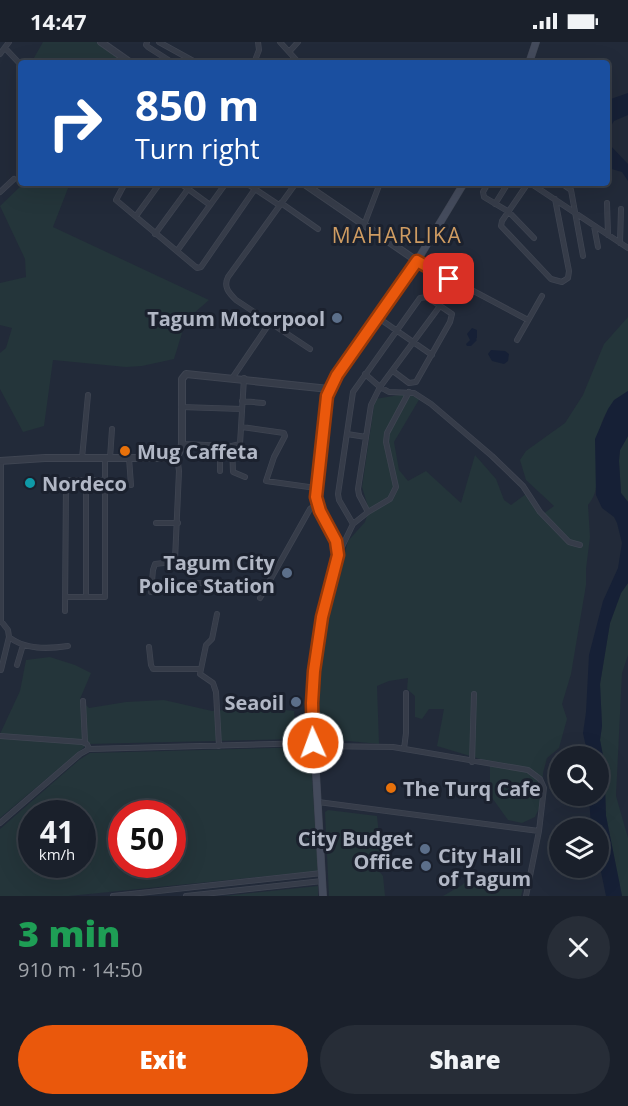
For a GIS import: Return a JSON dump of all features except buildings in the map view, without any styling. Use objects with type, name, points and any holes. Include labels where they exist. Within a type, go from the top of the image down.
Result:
[{"type":"main road","points":[[530,60],[536,42]]},
{"type":"main road","points":[[323,896],[312,703],[322,617],[338,555],[336,541],[317,504],[316,488],[328,388],[417,261],[462,186]]},
{"type":"street","points":[[9,42],[2,51],[18,63]]},
{"type":"street","points":[[100,42],[111,45],[128,60]]},
{"type":"street","points":[[147,42],[148,47],[170,60]]},
{"type":"street","points":[[159,42],[191,60]]},
{"type":"street","points":[[255,60],[259,50],[258,42]]},
{"type":"street","points":[[280,42],[296,60]]},
{"type":"street","points":[[289,52],[298,42]]},
{"type":"street","points":[[178,60],[182,55]]},
{"type":"street","points":[[0,192],[14,179]]},
{"type":"street","points":[[123,186],[116,200],[195,268],[199,268],[255,189]]},
{"type":"street","points":[[136,216],[158,186]]},
{"type":"street","points":[[184,186],[210,205]]},
{"type":"street","points":[[177,251],[224,186]]},
{"type":"street","points":[[250,186],[318,230]]},
{"type":"street","points":[[294,186],[228,277],[226,284],[231,295],[269,324],[310,349]]},
{"type":"street","points":[[307,186],[417,261],[528,320]]},
{"type":"street","points":[[364,225],[379,186]]},
{"type":"street","points":[[487,186],[483,194],[509,212],[534,238]]},
{"type":"street","points":[[495,204],[506,186]]},
{"type":"street","points":[[527,186],[502,221],[502,228],[551,279],[562,282],[568,278],[569,267],[555,199]]},
{"type":"street","points":[[534,186],[628,248]]},
{"type":"street","points":[[565,186],[571,190],[584,256]]},
{"type":"street","points":[[155,234],[188,189]]},
{"type":"street","points":[[607,203],[608,236]]},
{"type":"street","points":[[620,243],[621,209]]},
{"type":"street","points":[[594,226],[598,247]]},
{"type":"street","points":[[517,340],[542,296]]},
{"type":"street","points":[[353,524],[338,494],[351,397],[365,374],[422,297],[427,297],[450,312],[452,316],[432,355],[414,383],[409,383],[393,371]]},
{"type":"street","points":[[368,512],[358,492],[371,405],[380,387],[440,306]]},
{"type":"street","points":[[377,316],[432,355]]},
{"type":"street","points":[[233,377],[269,324]]},
{"type":"street","points":[[151,592],[155,564],[175,560],[179,471],[177,456],[182,444],[181,407],[184,375],[190,373],[328,388]]},
{"type":"street","points":[[365,374],[388,392],[409,392],[431,404],[523,486],[540,512],[569,542],[580,545]]},
{"type":"street","points":[[182,444],[232,446],[242,442],[244,378]]},
{"type":"street","points":[[338,555],[353,524],[394,494],[396,487],[386,442],[387,433],[409,392]]},
{"type":"street","points":[[82,458],[88,395]]},
{"type":"street","points":[[242,401],[263,403]]},
{"type":"street","points":[[181,407],[242,409]]},
{"type":"street","points":[[242,427],[284,433],[285,436],[274,457],[266,481],[316,488]]},
{"type":"street","points":[[65,597],[105,597],[106,480],[112,429]]},
{"type":"street","points":[[347,434],[366,437]]},
{"type":"street","points":[[220,445],[220,471]]},
{"type":"street","points":[[232,446],[233,472],[245,477]]},
{"type":"street","points":[[0,670],[9,637],[7,628],[1,621],[1,461],[177,456]]},
{"type":"street","points":[[129,458],[131,485]]},
{"type":"street","points":[[65,611],[66,483],[70,480],[106,480]]},
{"type":"street","points":[[86,480],[86,597]]},
{"type":"street","points":[[260,598],[310,508],[317,504]]},
{"type":"street","points":[[156,523],[178,523]]},
{"type":"street","points":[[191,583],[242,583],[263,592]]},
{"type":"street","points":[[217,614],[212,639],[206,645],[200,669],[201,676],[213,683],[216,692],[219,746]]},
{"type":"street","points":[[9,637],[23,645],[46,648],[68,646]]},
{"type":"street","points":[[17,665],[23,645]]},
{"type":"street","points":[[149,647],[153,669],[200,669]]},
{"type":"street","points":[[404,749],[406,693]]},
{"type":"street","points":[[472,762],[474,694]]},
{"type":"street","points":[[83,701],[85,742],[89,748]]},
{"type":"street","points":[[0,736],[85,742]]},
{"type":"street","points":[[0,823],[89,748],[313,744],[367,745],[404,749],[472,762],[520,768],[528,770],[540,779],[544,788],[539,831],[526,896]]},
{"type":"street","points":[[318,802],[539,831]]},
{"type":"street","points":[[113,896],[322,877]]},
{"type":"street","points":[[186,896],[322,877]]},
{"type":"street","points":[[175,889],[176,896]]},
{"type":"shaded area","points":[[43,42],[96,42],[120,59],[120,60],[33,60]]},
{"type":"shaded area","points":[[21,186],[69,186],[53,227],[209,300],[186,320],[174,359],[126,367],[53,360],[44,426],[23,432],[0,389],[0,353],[6,348],[12,328],[0,325],[0,283],[26,277],[25,259],[0,206]]},
{"type":"shaded area","points":[[628,317],[628,391],[609,408],[600,427],[596,490],[588,505],[590,537],[586,585],[571,674],[562,704],[567,719],[560,746],[549,746],[549,756],[543,773],[541,804],[535,817],[522,823],[508,820],[490,795],[490,762],[437,746],[444,709],[429,709],[422,719],[415,717],[415,696],[407,689],[408,678],[389,681],[377,686],[379,744],[318,738],[321,667],[327,619],[348,541],[365,522],[369,510],[362,487],[375,399],[405,394],[420,398],[394,442],[399,470],[408,481],[426,471],[461,503],[475,455],[496,479],[504,500],[511,505],[526,494],[543,514],[554,506],[526,480],[520,460],[526,451],[565,423],[583,395],[604,344]]},
{"type":"shaded area","points":[[628,436],[628,502],[621,493],[619,461],[620,450]]},
{"type":"shaded area","points":[[628,583],[628,655],[622,673],[616,796],[628,838],[628,896],[622,896],[609,831],[609,818],[606,816],[606,806],[609,806],[609,746],[601,746],[600,740],[602,726],[600,684],[610,623],[621,593]]},
{"type":"shaded area","points":[[50,657],[91,673],[80,699],[89,708],[126,702],[164,700],[212,711],[263,707],[294,711],[296,739],[88,744],[21,800],[18,800],[18,803],[0,818],[0,734],[20,691],[26,660]]},
{"type":"shaded area","points":[[310,747],[318,871],[69,896],[0,896],[0,829],[18,813],[18,878],[96,878],[96,800],[33,800],[90,753]]},
{"type":"shaded area","points":[[328,810],[377,816],[382,865],[379,871],[383,876],[385,896],[329,896],[325,812]]},
{"type":"shaded area","points":[[526,876],[521,896],[443,896],[467,880]]},
{"type":"shaded area","points":[[318,886],[318,896],[224,896]]},
{"type":"water","points":[[628,93],[628,115],[614,121],[610,128],[610,99]]},
{"type":"water","points":[[610,145],[628,164],[628,181],[622,172],[610,169]]},
{"type":"water","points":[[472,328],[477,330],[477,340],[471,346],[467,346],[470,340],[467,334]]},
{"type":"water","points":[[491,350],[505,351],[509,354],[508,361],[504,364],[492,361],[488,354]]},
{"type":"water","points":[[628,391],[628,436],[620,450],[619,461],[621,493],[628,502],[628,583],[621,593],[610,623],[600,684],[601,746],[586,746],[583,733],[589,655],[603,601],[618,568],[622,543],[614,517],[602,508],[596,495],[595,439],[614,400]]},
{"type":"water","points":[[590,806],[606,806],[606,818],[590,818]]},
{"type":"water","points":[[609,831],[622,896],[606,896],[602,878],[609,878]]},
{"type":"place","name":"Tagum Motorpool","points":[[337,318]]},
{"type":"place","name":"Mug Caffeta","points":[[125,451]]},
{"type":"place","name":"Nordeco","points":[[30,483]]},
{"type":"place","name":"Tagum City Police Station","points":[[287,573]]},
{"type":"place","name":"Seaoil","points":[[296,702]]},
{"type":"place","name":"The Turq Cafe","points":[[391,788]]},
{"type":"place","name":"City Budget Office","points":[[425,849]]},
{"type":"place","name":"City Hall of Tagum","points":[[426,866]]},
{"type":"district","name":"MAHARLIKA","points":[[397,235]]},
{"type":"route","points":[[313,743],[314,671],[322,617],[338,555],[336,541],[320,511],[316,497],[328,388],[417,261],[449,279]]}]
